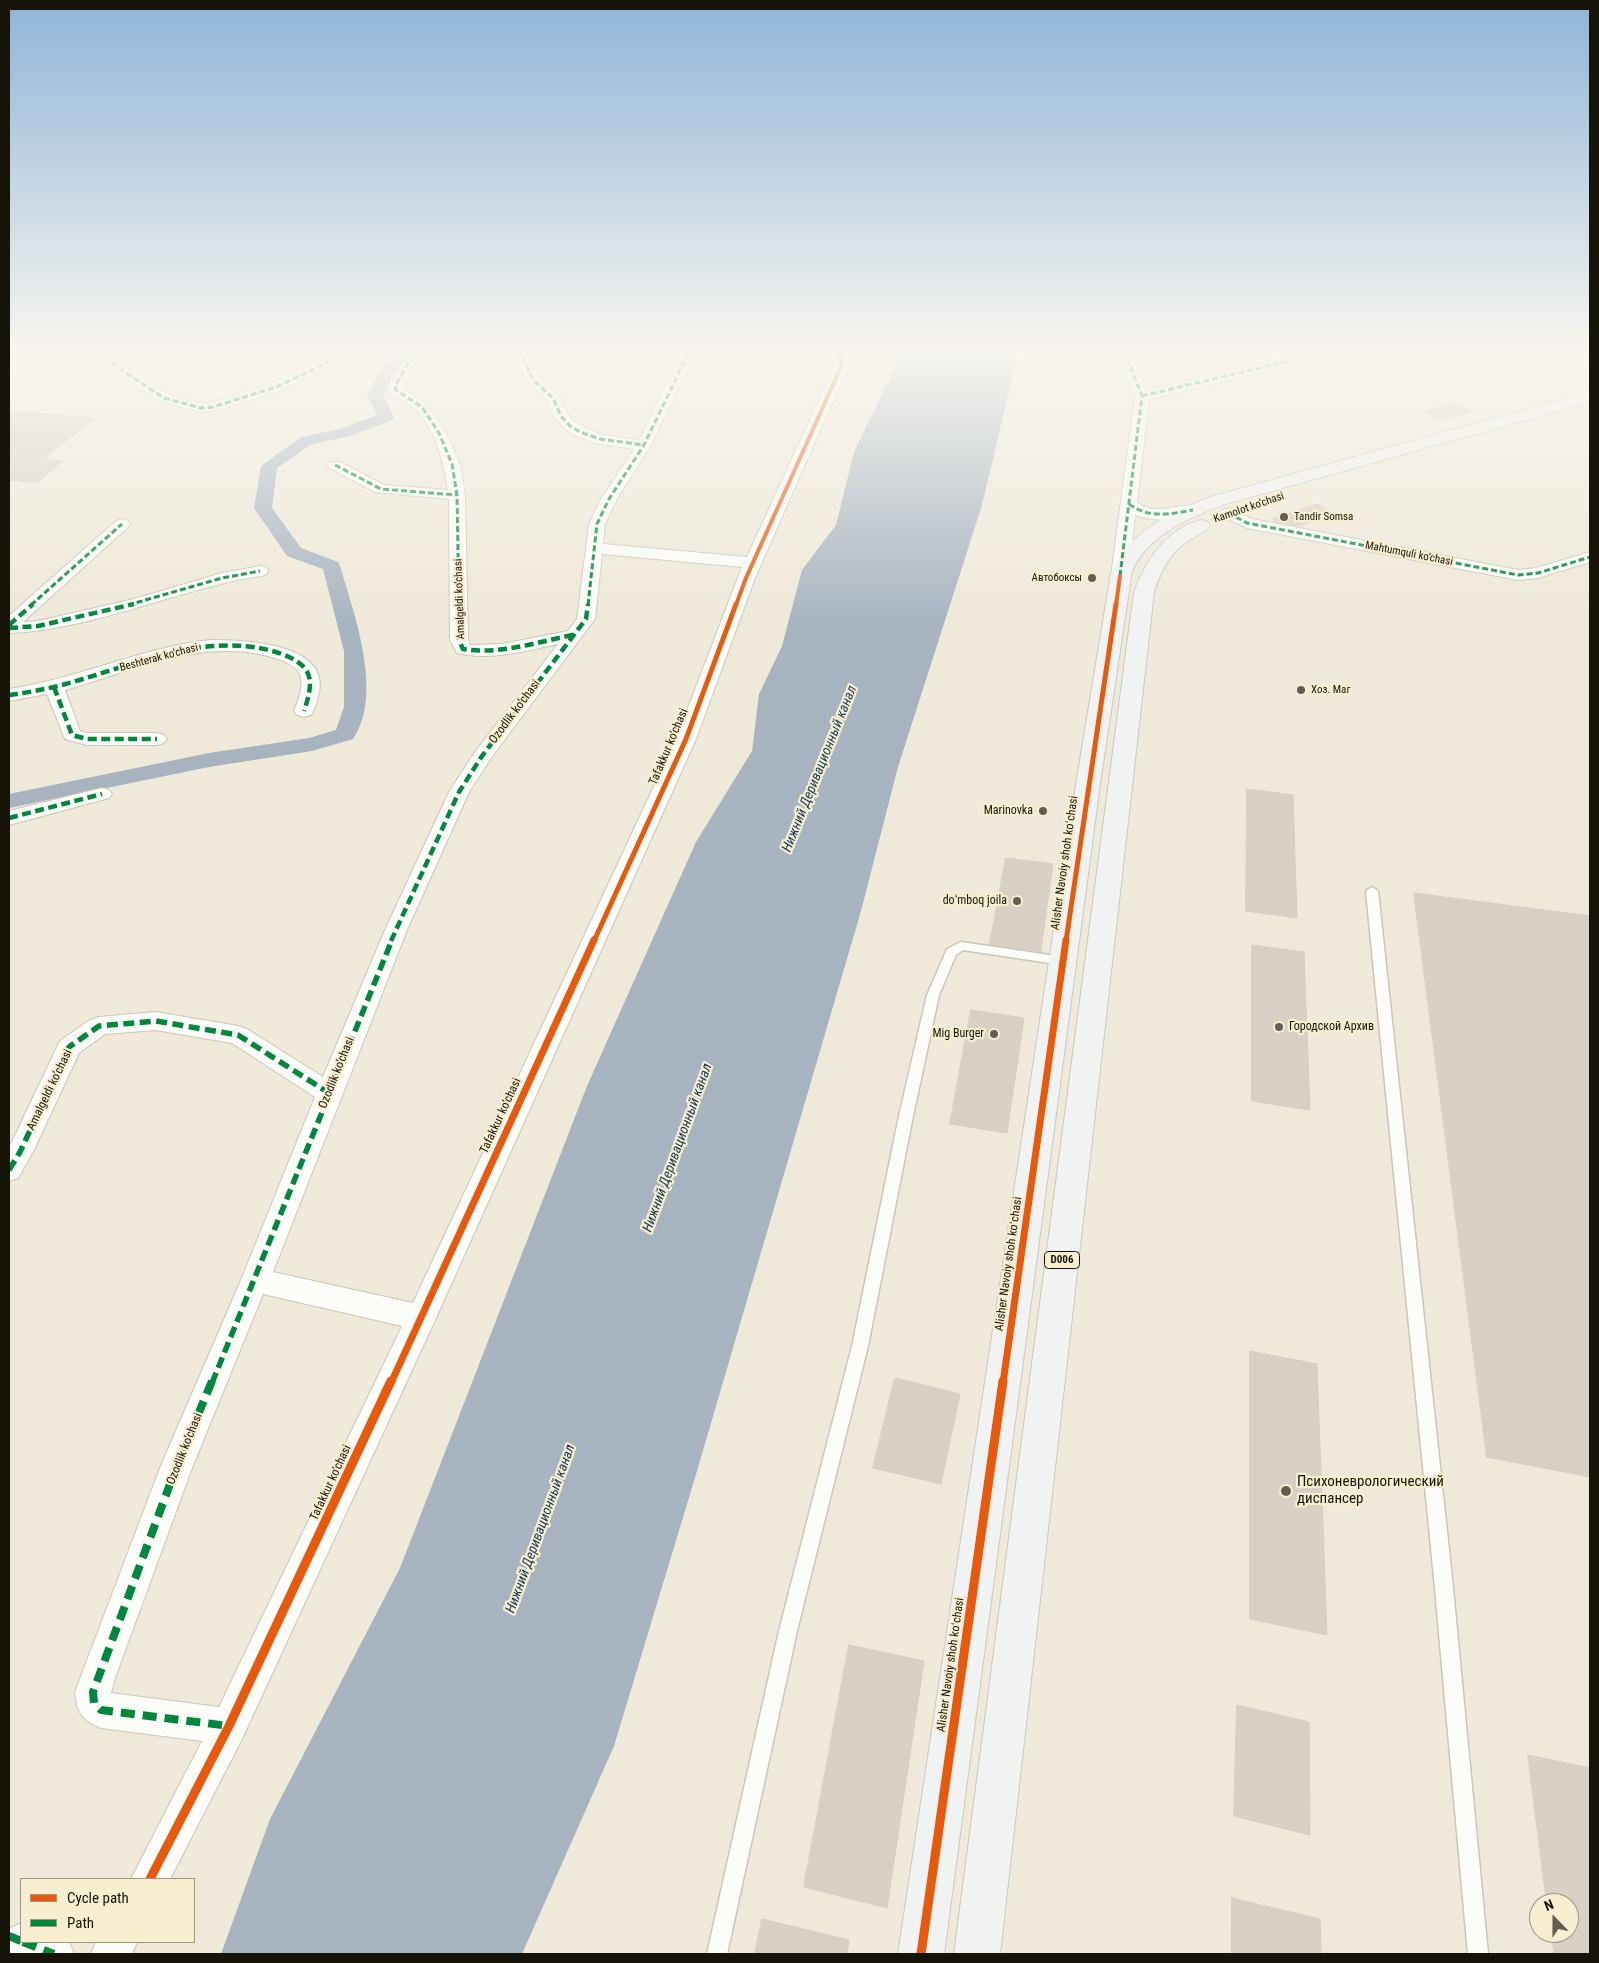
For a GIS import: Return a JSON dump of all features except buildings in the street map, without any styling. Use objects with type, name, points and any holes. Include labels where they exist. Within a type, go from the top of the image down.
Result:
[{"type":"main road","name":"D006","points":[[1120,576],[1131,555],[1146,538],[1193,510],[1216,501],[1448,441]]},
{"type":"main road","name":"Kamolot ko‘chasi","points":[[1088,1052],[1144,592],[1153,567],[1161,554],[1172,544],[1192,530],[1228,513],[1463,441]]},
{"type":"main road","name":"Alisher Navoiy shoh koʻchasi","points":[[921,1954],[1120,576]]},
{"type":"main road","points":[[1051,1046],[1088,1052]]},
{"type":"main road","name":"D006","points":[[977,1954],[1088,1052]]},
{"type":"street","name":"Amalgeldi ko‘chasi","points":[[441,441],[452,464],[457,495],[459,640],[463,649],[471,652],[573,635]]},
{"type":"street","points":[[605,441],[644,444]]},
{"type":"street","name":"Ozodlik ko‘chasi","points":[[229,1726],[101,1710],[94,1704],[93,1692],[176,1468],[255,1280],[396,930],[459,792],[482,756],[573,635],[582,627],[586,619],[597,524],[609,499],[646,441]]},
{"type":"street","name":"Tafakkur ko‘chasi","points":[[151,1878],[229,1726],[421,1318],[686,739],[753,562],[808,441]]},
{"type":"street","points":[[1120,576],[1136,441]]},
{"type":"street","points":[[335,465],[381,489],[457,495]]},
{"type":"street","points":[[1128,504],[1136,512],[1149,515],[1193,510]]},
{"type":"street","name":"Mahtumquli ko‘chasi","points":[[1228,513],[1247,522],[1518,575],[1538,574],[1590,557]]},
{"type":"street","points":[[9,627],[122,524]]},
{"type":"street","points":[[593,548],[753,562]]},
{"type":"street","points":[[9,627],[38,626],[138,603],[222,578],[260,571]]},
{"type":"street","name":"Beshterak ko‘chasi","points":[[9,695],[54,686],[201,646],[218,645],[248,647],[292,658],[308,670],[311,687],[304,711]]},
{"type":"street","points":[[54,686],[72,735],[87,739],[157,739]]},
{"type":"street","points":[[9,818],[102,794]]},
{"type":"street","name":"Amalgeldi ko‘chasi","points":[[9,1170],[20,1152],[69,1047],[100,1026],[156,1021],[238,1035],[329,1093]]},
{"type":"street","points":[[255,1280],[421,1318]]},
{"type":"street","points":[[27,1943],[54,1954]]},
{"type":"street","points":[[111,1954],[117,1943]]},
{"type":"lane","points":[[1372,891],[1444,1588],[1478,1954]]},
{"type":"lane","points":[[717,1954],[788,1631],[860,1346],[904,1126],[933,995],[951,952],[961,946],[1063,961]]},
{"type":"water","name":"Нижний Деривационный канал","points":[[860,441],[997,441],[982,505],[898,767],[861,911],[697,1471],[614,1746],[522,1954],[221,1954],[270,1819],[400,1568],[587,1086],[696,842],[752,751],[759,694],[782,646],[802,570],[836,525],[854,452]]},
{"type":"waterway","points":[[9,801],[209,760],[312,744],[345,734],[355,707],[354,651],[331,566],[294,552],[263,508],[269,466],[306,441]]},
{"type":"marked path","points":[[442,441],[452,464],[457,495],[459,640],[463,649],[487,651],[533,644],[573,635]]},
{"type":"marked path","points":[[609,441],[644,445]]},
{"type":"marked path","points":[[231,1723],[229,1726],[101,1710],[94,1703],[93,1692],[176,1468],[255,1280],[396,930],[459,792],[482,756],[586,619],[597,524],[609,499],[646,441]]},
{"type":"marked path","points":[[1120,576],[1137,441]]},
{"type":"marked path","points":[[335,465],[381,489],[457,495]]},
{"type":"marked path","points":[[1129,504],[1143,513],[1160,515],[1193,510]]},
{"type":"marked path","points":[[1228,513],[1247,523],[1518,575],[1538,573],[1590,557]]},
{"type":"marked path","points":[[9,625],[122,524]]},
{"type":"marked path","points":[[9,628],[38,626],[138,603],[222,578],[260,571]]},
{"type":"marked path","points":[[9,695],[33,692],[81,680],[176,651],[200,647],[226,646],[258,648],[274,652],[300,663],[308,671],[311,681],[304,711]]},
{"type":"marked path","points":[[54,687],[72,735],[87,739],[157,739]]},
{"type":"marked path","points":[[9,818],[102,794]]},
{"type":"marked path","points":[[9,1170],[20,1152],[69,1047],[99,1026],[156,1021],[238,1035],[329,1093]]},
{"type":"marked path","points":[[9,1936],[20,1941]]},
{"type":"marked path","points":[[26,1943],[54,1954]]},
{"type":"cycle path","points":[[151,1878],[229,1726],[421,1318],[686,739],[746,578],[808,441]]},
{"type":"cycle path","points":[[921,1954],[1088,784],[1120,576]]},
{"type":"place","name":"Tandir Somsa","points":[[1284,517]]},
{"type":"place","name":"Автобоксы","points":[[1092,578]]},
{"type":"place","name":"Хоз. Маг","points":[[1301,690]]},
{"type":"place","name":"Marinovka","points":[[1043,811]]},
{"type":"place","name":"doʻmboq joila","points":[[1017,901]]},
{"type":"place","name":"Городской Архив","points":[[1279,1027]]},
{"type":"place","name":"Mig Burger","points":[[994,1034]]},
{"type":"place","name":"Психоневрологический диспансер","points":[[1286,1491]]}]
